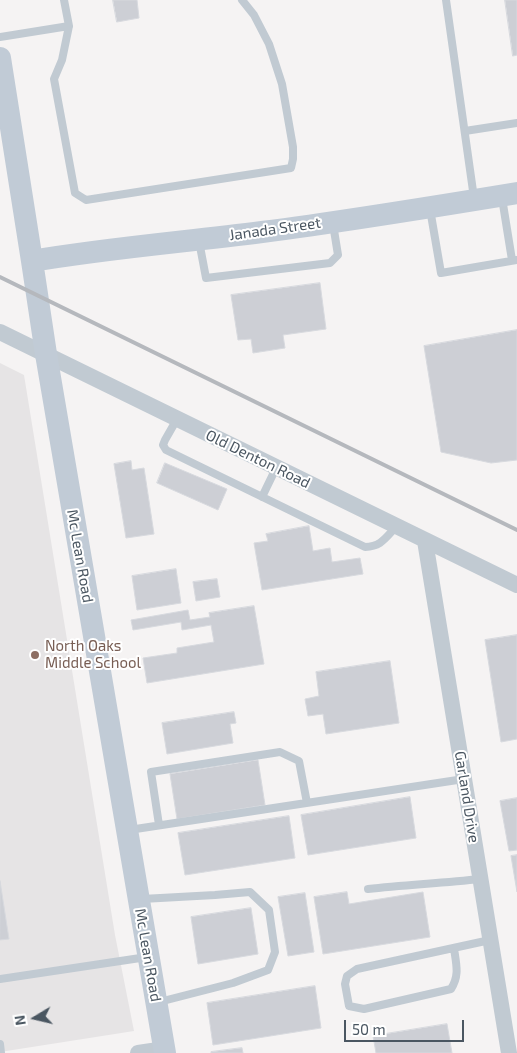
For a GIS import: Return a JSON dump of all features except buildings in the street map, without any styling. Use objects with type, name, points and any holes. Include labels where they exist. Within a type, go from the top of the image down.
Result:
[{"type":"main road","name":"Mc Lean Road","points":[[0,58],[46,354],[165,1051]]},
{"type":"main road","name":"Janada Street","points":[[32,261],[67,255],[263,232],[509,194]]},
{"type":"street","name":"Old Denton Road","points":[[0,332],[517,585]]},
{"type":"street","name":"Garland Drive","points":[[425,541],[509,1053]]},
{"type":"street","points":[[138,1053],[165,1051]]},
{"type":"lane","points":[[64,0],[69,26],[62,60],[54,79],[75,193],[86,200],[291,168],[294,159],[293,147],[282,84],[268,44],[254,15],[242,0]]},
{"type":"lane","points":[[446,0],[474,200]]},
{"type":"lane","points":[[0,37],[69,26]]},
{"type":"lane","points":[[465,131],[517,123]]},
{"type":"lane","points":[[430,207],[441,273],[514,260],[509,194]]},
{"type":"lane","points":[[199,239],[206,278],[330,263],[338,255],[332,222]]},
{"type":"lane","points":[[177,419],[164,440],[163,445],[166,450],[365,547],[381,544],[396,527]]},
{"type":"lane","points":[[262,497],[276,468]]},
{"type":"lane","points":[[159,825],[151,772],[280,752],[299,761],[306,803]]},
{"type":"lane","points":[[127,830],[464,779]]},
{"type":"lane","points":[[368,890],[480,879]]},
{"type":"lane","points":[[139,899],[250,892],[269,910],[275,952],[268,970],[233,983],[157,1002]]},
{"type":"lane","points":[[454,948],[457,971],[456,982],[450,989],[364,1009],[349,1006],[345,984],[347,976],[357,969],[490,940]]},
{"type":"lane","points":[[0,979],[149,957]]},
{"type":"lane","points":[[0,1044],[1,1053]]},
{"type":"shaded area","name":"North Oaks Middle School","points":[[0,363],[24,375],[115,935],[134,1031],[0,1052]]},
{"type":"railway","points":[[0,277],[517,530]]},
{"type":"place","name":"North Oaks Middle School","points":[[35,655]]}]
